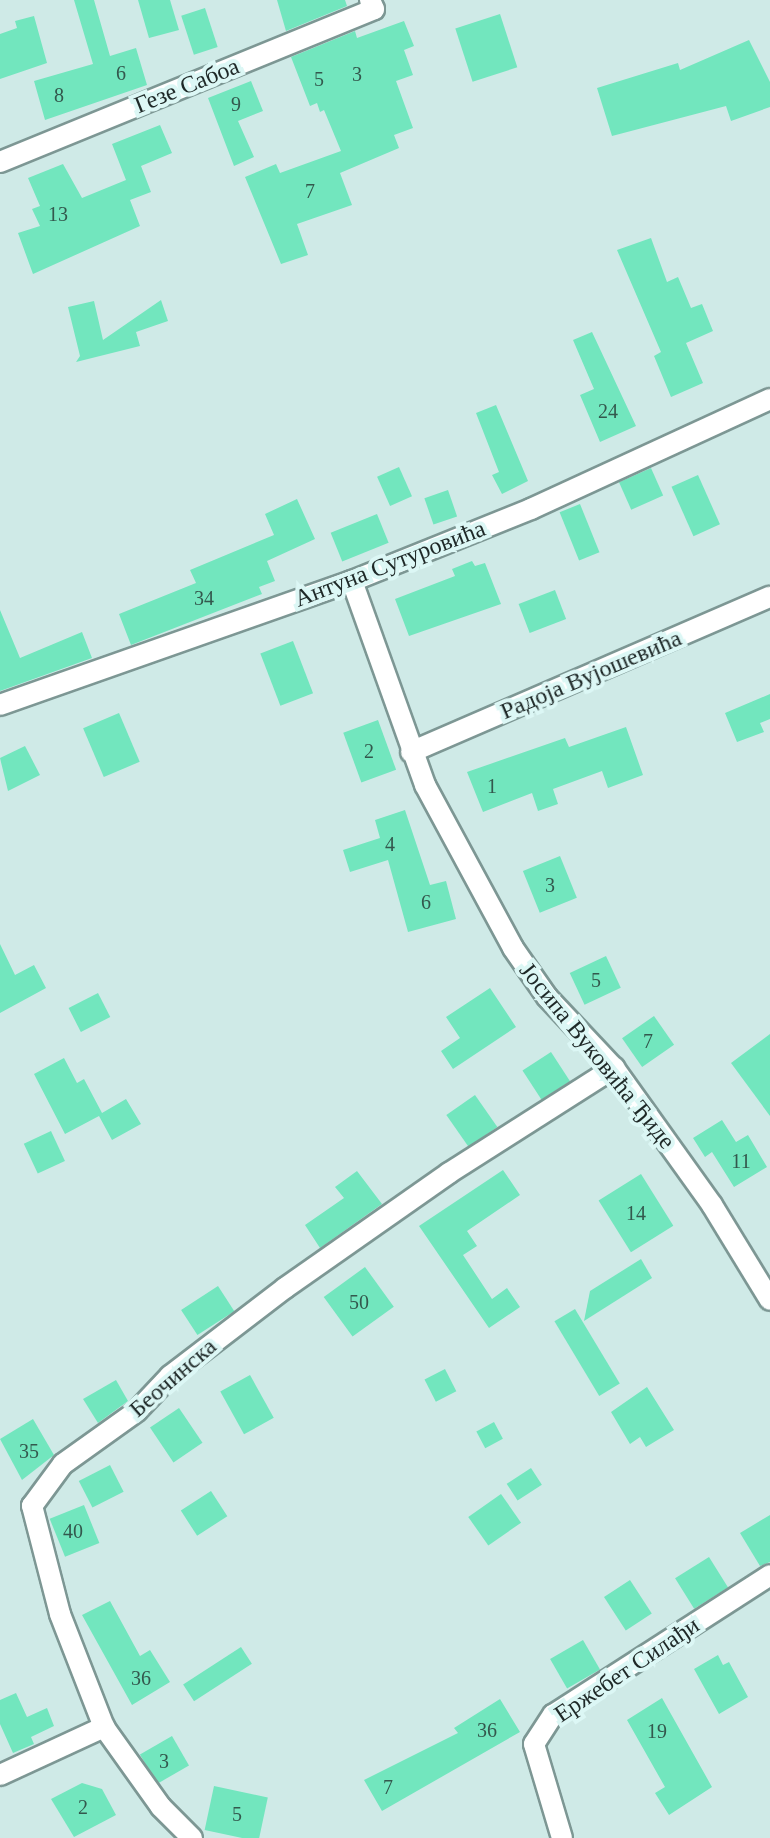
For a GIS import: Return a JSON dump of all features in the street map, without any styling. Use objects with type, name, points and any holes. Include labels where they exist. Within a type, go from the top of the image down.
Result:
[{"type":"street","name":"Гезе Сабоа","points":[[0,162],[372,5]]},
{"type":"street","name":"Антуна Сутуровића","points":[[0,705],[352,581],[557,498],[770,399]]},
{"type":"street","name":"Јосипа Вуковића Ђиде","points":[[352,581],[411,752],[467,869],[513,948],[547,997],[614,1068],[712,1205],[770,1300]]},
{"type":"street","name":"Радоја Вујошевића","points":[[411,752],[770,597]]},
{"type":"street","name":"Беочинска","points":[[104,1727],[60,1614],[32,1506],[63,1464],[137,1411],[170,1376],[285,1288],[449,1173],[614,1068]]},
{"type":"street","name":"Ержебет Силађи","points":[[562,1838],[534,1744],[553,1715],[770,1575]]},
{"type":"street","points":[[0,1775],[104,1727],[161,1807],[192,1838]]},
{"type":"building","points":[[74,0],[94,0],[110,56],[136,48],[147,85],[45,120],[34,81],[93,64]]},
{"type":"building","points":[[138,0],[170,0],[179,30],[149,38]]},
{"type":"building","points":[[277,0],[345,0],[347,6],[286,31]]},
{"type":"building","points":[[205,8],[218,47],[194,55],[181,16]]},
{"type":"building","points":[[500,14],[517,67],[473,82],[455,29]]},
{"type":"building","points":[[34,16],[47,63],[0,79],[0,34],[17,28],[15,21]]},
{"type":"building","points":[[404,21],[414,46],[404,50],[413,75],[396,81],[413,128],[394,135],[399,148],[340,173],[352,205],[297,224],[308,255],[281,264],[245,177],[276,164],[280,173],[341,151],[324,110],[320,112],[317,103],[310,106],[291,57],[355,31],[357,38]]},
{"type":"building","points":[[749,40],[770,82],[770,107],[731,121],[726,106],[612,136],[597,88],[678,63],[680,70]]},
{"type":"building","points":[[251,81],[263,111],[238,121],[254,157],[234,166],[208,98]]},
{"type":"building","points":[[160,125],[172,153],[141,166],[151,192],[130,200],[140,226],[33,274],[18,233],[40,226],[32,209],[40,206],[28,178],[63,164],[82,198],[126,180],[112,144]]},
{"type":"building","points":[[651,238],[667,282],[678,277],[691,308],[702,304],[713,331],[686,343],[703,383],[671,397],[654,356],[661,352],[617,250]]},
{"type":"building","points":[[161,300],[168,321],[136,332],[140,346],[76,362],[80,356],[68,307],[94,301],[103,340]]},
{"type":"building","points":[[592,332],[636,426],[600,442],[580,395],[594,389],[573,340]]},
{"type":"building","points":[[496,405],[528,481],[502,494],[492,475],[499,472],[476,413]]},
{"type":"building","points":[[399,467],[412,496],[390,506],[377,477]]},
{"type":"building","points":[[651,468],[663,495],[631,510],[619,482]]},
{"type":"building","points":[[698,475],[720,524],[693,536],[672,487]]},
{"type":"building","points":[[448,490],[457,516],[433,525],[424,498]]},
{"type":"building","points":[[297,499],[315,539],[267,561],[275,581],[259,587],[262,594],[131,645],[119,614],[196,583],[190,570],[274,535],[265,514]]},
{"type":"building","points":[[580,504],[599,552],[579,560],[560,512]]},
{"type":"building","points":[[377,514],[389,543],[342,561],[331,533]]},
{"type":"building","points":[[472,561],[475,566],[485,563],[501,604],[409,636],[395,599],[455,576],[452,569]]},
{"type":"building","points":[[555,590],[566,619],[530,633],[519,604]]},
{"type":"building","points":[[0,610],[20,658],[82,632],[92,658],[0,691]]},
{"type":"building","points":[[293,641],[313,693],[280,706],[260,654]]},
{"type":"building","points":[[770,694],[770,719],[760,723],[764,732],[737,742],[725,713]]},
{"type":"building","points":[[119,713],[140,762],[104,777],[83,728]]},
{"type":"building","points":[[378,720],[396,770],[361,782],[343,733]]},
{"type":"building","points":[[626,727],[643,775],[608,788],[602,771],[553,789],[558,804],[538,811],[532,793],[483,812],[467,772],[565,738],[569,747]]},
{"type":"building","points":[[25,746],[40,775],[8,791],[0,758]]},
{"type":"building","points":[[405,810],[430,885],[446,881],[456,919],[408,932],[388,860],[350,872],[343,850],[380,838],[375,820]]},
{"type":"building","points":[[560,856],[577,898],[540,913],[523,871]]},
{"type":"building","points":[[0,944],[15,975],[34,965],[46,988],[0,1013]]},
{"type":"building","points":[[606,956],[621,988],[585,1005],[570,973]]},
{"type":"building","points":[[490,988],[516,1027],[453,1069],[441,1051],[460,1038],[446,1017]]},
{"type":"building","points":[[98,993],[110,1017],[81,1032],[69,1008]]},
{"type":"building","points":[[654,1016],[674,1045],[642,1067],[622,1038]]},
{"type":"building","points":[[770,1034],[770,1116],[731,1063]]},
{"type":"building","points":[[551,1052],[570,1081],[542,1100],[522,1071]]},
{"type":"building","points":[[64,1058],[77,1083],[84,1079],[102,1113],[126,1099],[141,1124],[112,1140],[99,1116],[65,1134],[34,1074]]},
{"type":"building","points":[[475,1095],[497,1127],[469,1147],[446,1115]]},
{"type":"building","points":[[722,1120],[736,1142],[748,1135],[767,1167],[734,1187],[712,1152],[705,1157],[693,1138]]},
{"type":"building","points":[[51,1131],[65,1161],[38,1174],[24,1144]]},
{"type":"building","points":[[503,1170],[520,1195],[467,1231],[477,1246],[463,1255],[492,1299],[507,1288],[520,1307],[489,1328],[419,1226]]},
{"type":"building","points":[[357,1171],[382,1204],[320,1248],[305,1225],[344,1198],[335,1187]]},
{"type":"building","points":[[641,1174],[673,1226],[631,1252],[599,1200]]},
{"type":"building","points":[[641,1259],[652,1278],[584,1321],[590,1291]]},
{"type":"building","points":[[365,1267],[394,1307],[353,1337],[324,1297]]},
{"type":"building","points":[[218,1286],[234,1311],[197,1335],[181,1310]]},
{"type":"building","points":[[575,1309],[620,1384],[599,1396],[554,1321]]},
{"type":"building","points":[[445,1369],[456,1391],[436,1402],[425,1379]]},
{"type":"building","points":[[250,1375],[274,1418],[244,1434],[220,1391]]},
{"type":"building","points":[[116,1380],[128,1401],[98,1423],[83,1399]]},
{"type":"building","points":[[647,1387],[674,1430],[646,1447],[640,1437],[630,1444],[611,1412]]},
{"type":"building","points":[[179,1408],[202,1443],[173,1462],[150,1428]]},
{"type":"building","points":[[33,1419],[54,1455],[22,1480],[0,1439]]},
{"type":"building","points":[[494,1422],[503,1439],[485,1448],[476,1431]]},
{"type":"building","points":[[110,1465],[124,1492],[92,1508],[79,1481]]},
{"type":"building","points":[[531,1468],[542,1485],[518,1501],[507,1484]]},
{"type":"building","points":[[211,1491],[227,1516],[197,1536],[181,1511]]},
{"type":"building","points":[[501,1494],[521,1523],[488,1546],[468,1517]]},
{"type":"building","points":[[84,1505],[99,1543],[65,1557],[50,1519]]},
{"type":"building","points":[[770,1515],[770,1562],[760,1566],[740,1533]]},
{"type":"building","points":[[709,1557],[728,1588],[694,1609],[675,1578]]},
{"type":"building","points":[[630,1580],[652,1614],[626,1630],[604,1597]]},
{"type":"building","points":[[110,1601],[140,1656],[150,1650],[170,1682],[132,1705],[82,1615]]},
{"type":"building","points":[[583,1640],[600,1669],[567,1688],[550,1659]]},
{"type":"building","points":[[241,1647],[252,1664],[194,1701],[183,1685]]},
{"type":"building","points":[[718,1655],[723,1665],[729,1662],[748,1697],[719,1714],[694,1669]]},
{"type":"building","points":[[16,1693],[27,1717],[47,1708],[54,1726],[31,1737],[34,1744],[13,1753],[0,1724],[0,1700]]},
{"type":"building","points":[[662,1698],[712,1787],[669,1815],[655,1793],[665,1787],[627,1720]]},
{"type":"building","points":[[500,1699],[520,1732],[382,1811],[364,1780],[458,1733],[454,1728]]},
{"type":"building","points":[[172,1736],[189,1765],[157,1784],[140,1754]]},
{"type":"building","points":[[82,1783],[102,1789],[116,1815],[74,1837],[51,1799]]},
{"type":"building","points":[[214,1786],[268,1797],[259,1838],[242,1838],[205,1830]]}]
